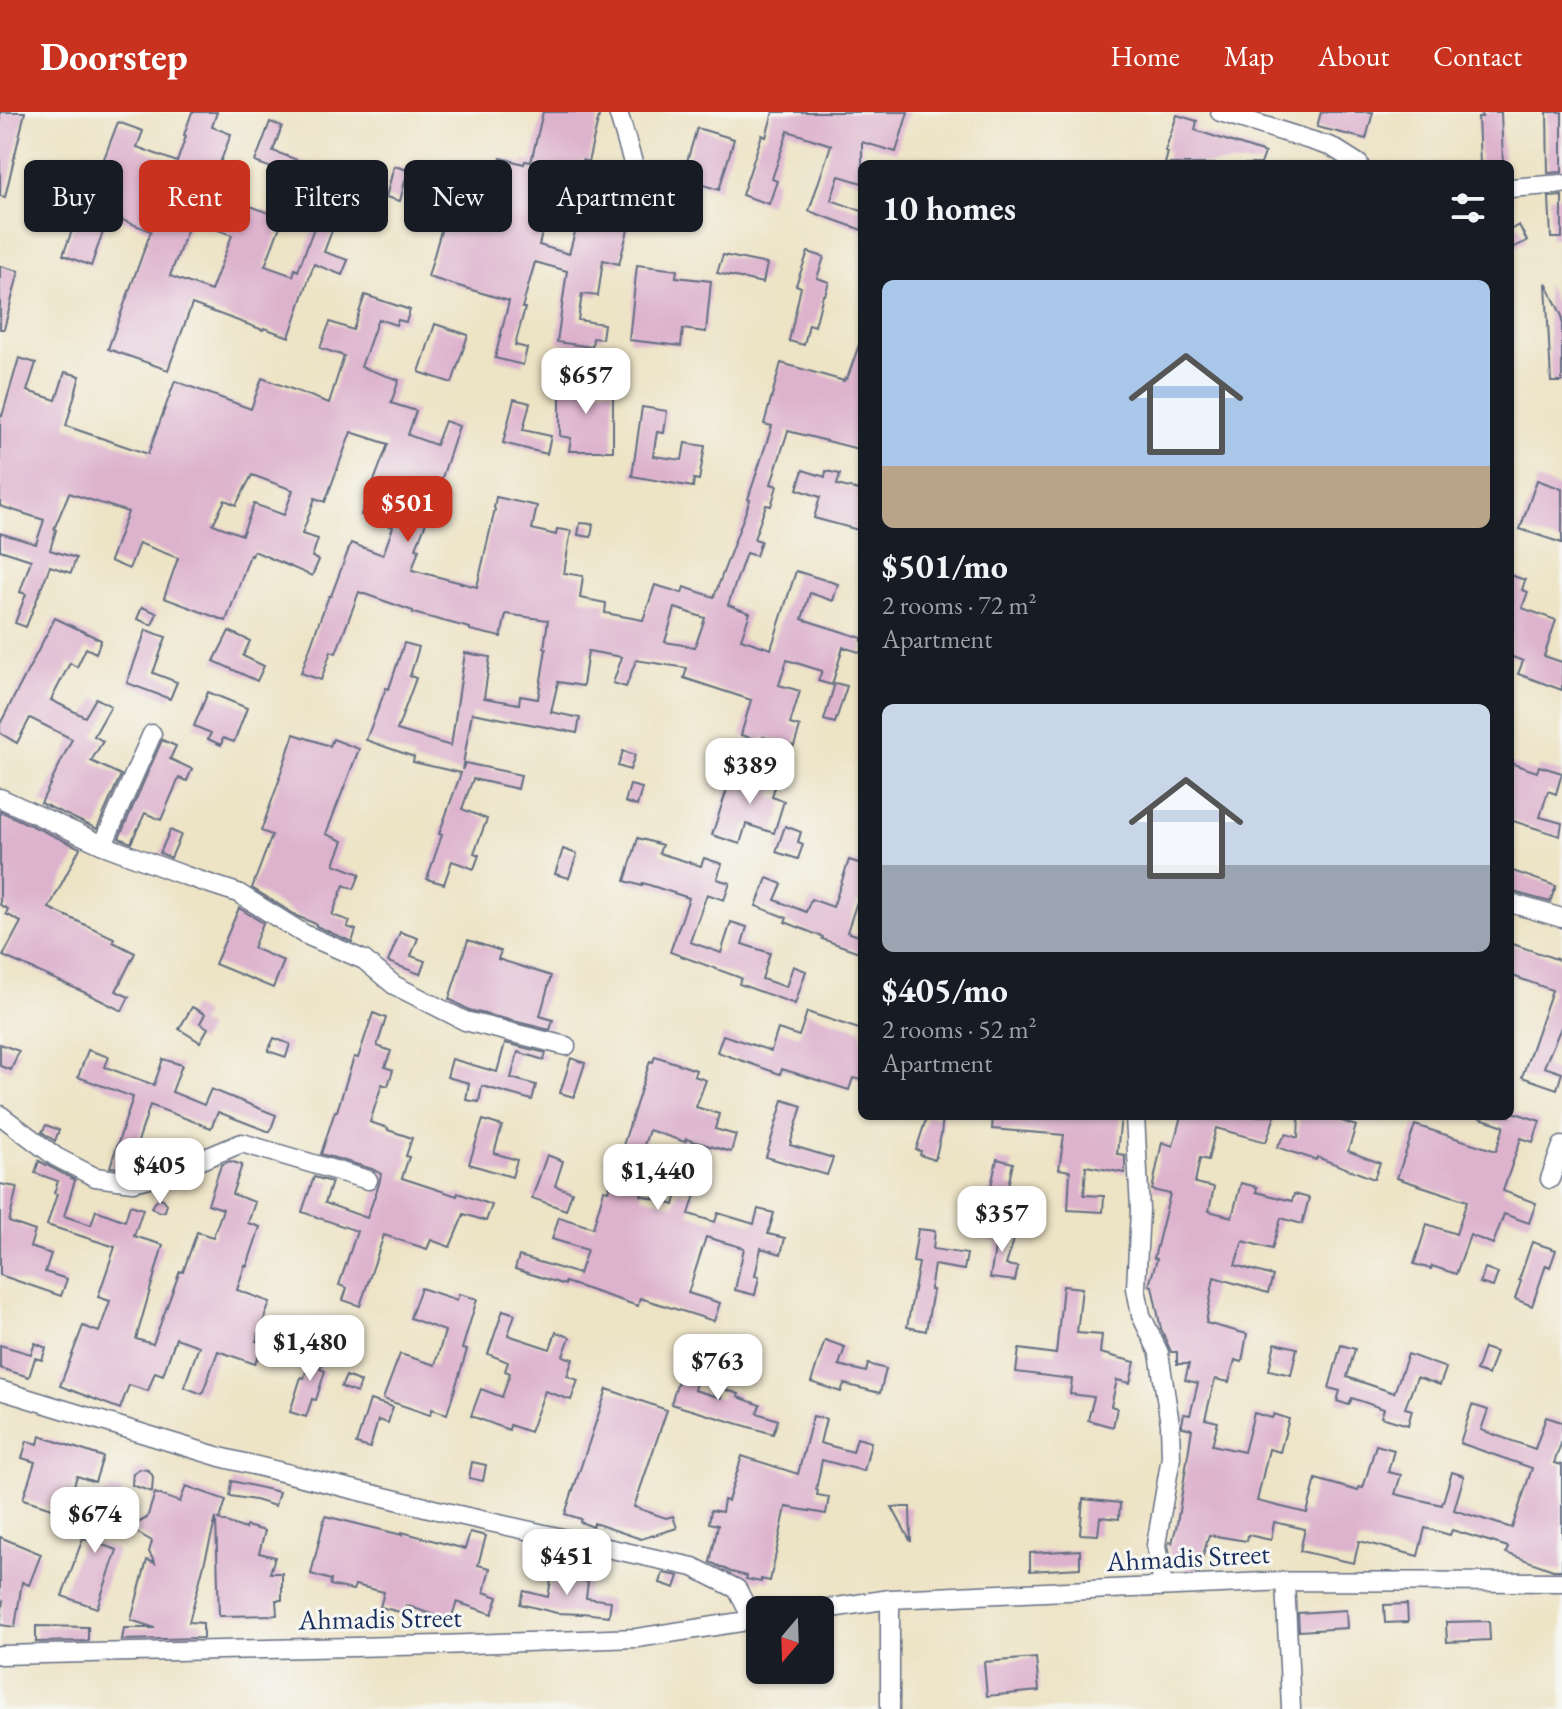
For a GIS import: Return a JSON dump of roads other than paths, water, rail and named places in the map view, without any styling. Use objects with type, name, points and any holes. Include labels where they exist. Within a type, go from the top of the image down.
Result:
[{"type":"street","points":[[618,112],[632,160]]},
{"type":"street","points":[[1220,112],[1332,147],[1353,160]]},
{"type":"street","points":[[1514,188],[1562,184]]},
{"type":"street","points":[[103,845],[152,734]]},
{"type":"street","points":[[0,798],[103,845],[238,893],[304,934],[364,960],[394,985],[465,1021],[566,1046]]},
{"type":"street","points":[[1514,904],[1562,918]]},
{"type":"street","points":[[0,1115],[56,1157],[95,1177],[133,1182],[172,1172],[242,1143],[368,1180]]},
{"type":"street","points":[[1135,1120],[1140,1210],[1136,1288],[1141,1315],[1159,1353],[1170,1424],[1171,1457],[1156,1545],[1163,1586]]},
{"type":"street","points":[[1550,1179],[1562,1146]]},
{"type":"street","points":[[0,1390],[220,1457],[454,1514],[693,1567],[737,1589],[746,1603]]},
{"type":"street","points":[[1285,1581],[1291,1709]]},
{"type":"street","name":"Ahmadis Street","points":[[834,1608],[890,1599],[1285,1581],[1562,1582]]},
{"type":"street","points":[[890,1599],[890,1709]]},
{"type":"street","name":"Ahmadis Street","points":[[0,1655],[637,1638],[746,1622]]}]
